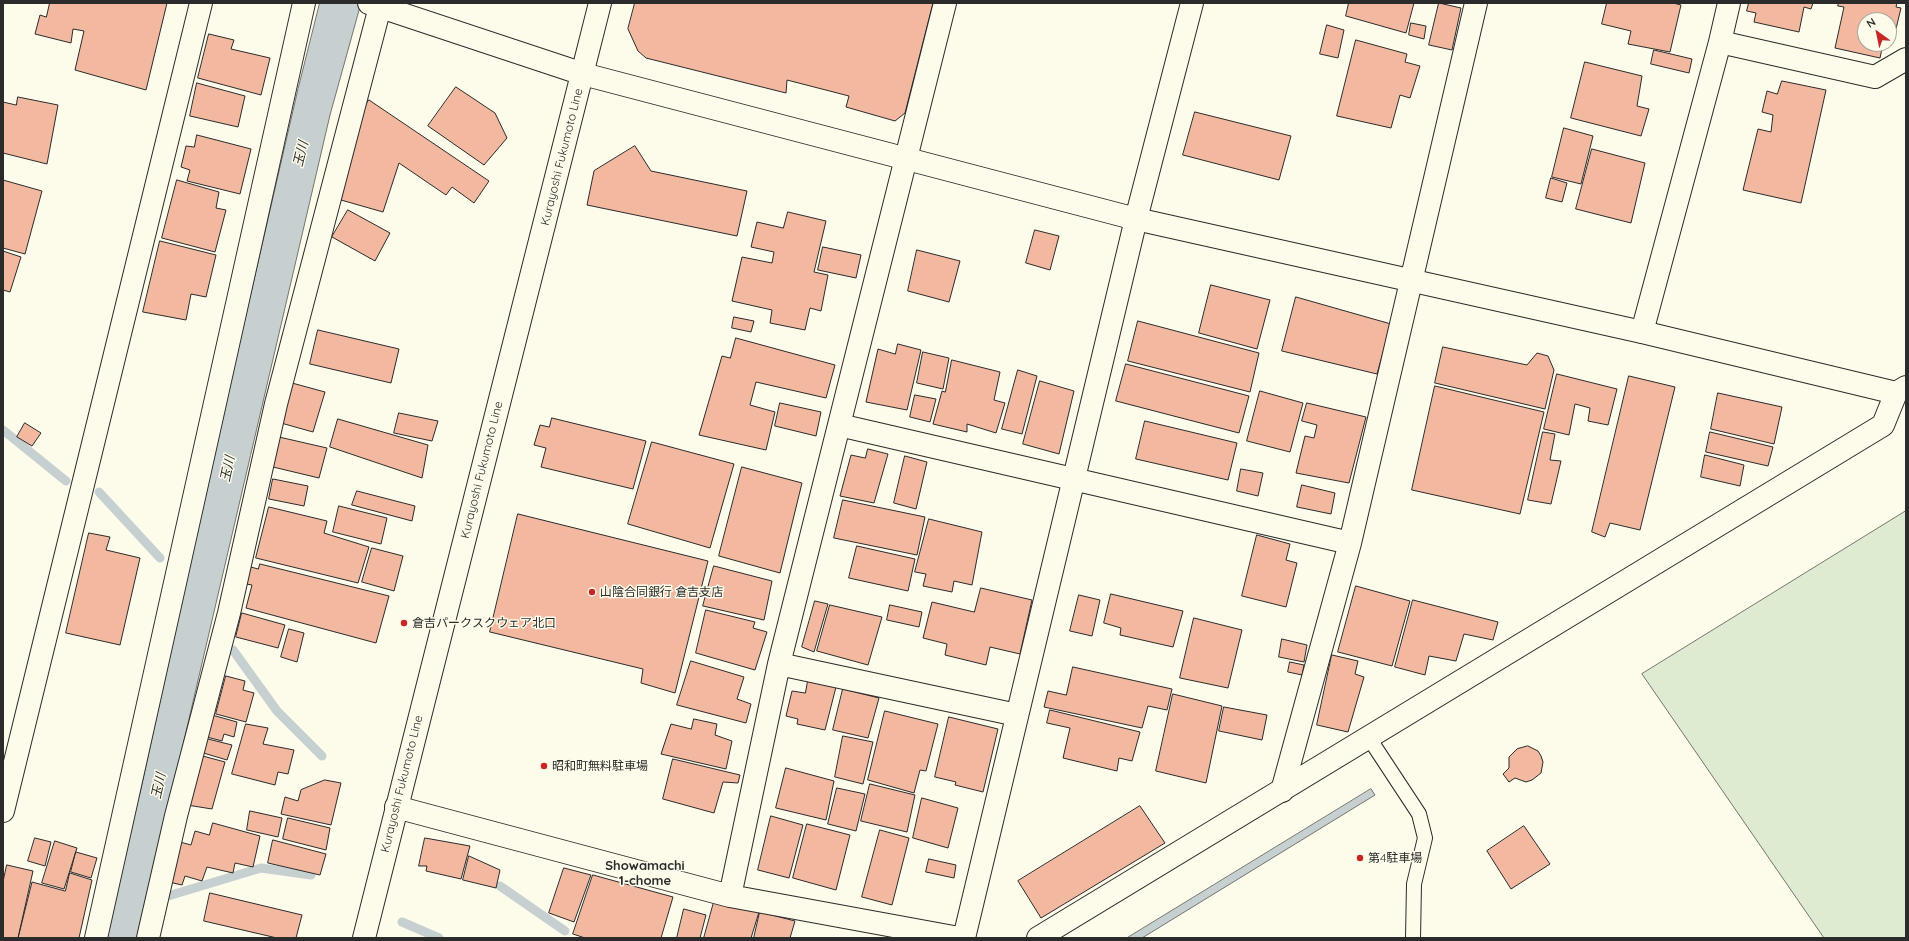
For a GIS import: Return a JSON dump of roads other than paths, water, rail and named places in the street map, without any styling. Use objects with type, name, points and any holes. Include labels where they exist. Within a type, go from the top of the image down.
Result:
[{"type":"street","points":[[3,811],[201,3]]},
{"type":"street","points":[[96,938],[304,3]]},
{"type":"street","name":"Kurayoshi Fukumoto Line","points":[[364,938],[600,3]]},
{"type":"street","points":[[730,896],[779,664],[945,3]]},
{"type":"street","points":[[964,938],[1136,218],[1192,3]]},
{"type":"street","points":[[1282,791],[1350,543],[1476,3]]},
{"type":"street","points":[[1642,332],[1720,42],[1728,3]]},
{"type":"street","points":[[148,938],[176,816],[229,613],[276,404],[377,4],[583,74],[1136,218],[1901,390],[1883,425],[1038,938]]},
{"type":"street","points":[[1720,42],[1876,77],[1906,59]]},
{"type":"street","points":[[839,425],[1350,543]]},
{"type":"street","points":[[779,664],[1017,715]]},
{"type":"street","points":[[396,807],[730,896],[959,938]]},
{"type":"lane","points":[[1368,738],[1420,814],[1425,838],[1414,884],[1413,938]]},
{"type":"water","name":"玉川","points":[[320,3],[361,3],[330,115],[139,938],[106,938],[132,820],[140,793],[217,440],[298,89]]},
{"type":"water","points":[[1371,789],[1375,795],[1142,938],[1127,938]]},
{"type":"waterway","points":[[3,430],[66,481]]},
{"type":"waterway","points":[[99,492],[160,558]]},
{"type":"waterway","points":[[233,650],[277,711],[322,756]]},
{"type":"waterway","points":[[168,896],[261,868],[311,875]]},
{"type":"waterway","points":[[500,886],[565,931]]},
{"type":"waterway","points":[[402,922],[439,938]]},
{"type":"place","name":"山陰合同銀行 倉吉支店","points":[[592,592]]},
{"type":"place","name":"倉吉パークスクウェア北口","points":[[404,623]]},
{"type":"place","name":"昭和町無料駐車場","points":[[544,766]]},
{"type":"place","name":"第4駐車場","points":[[1360,858]]},
{"type":"district","name":"Showamachi 1-chome","points":[[645,874]]}]
